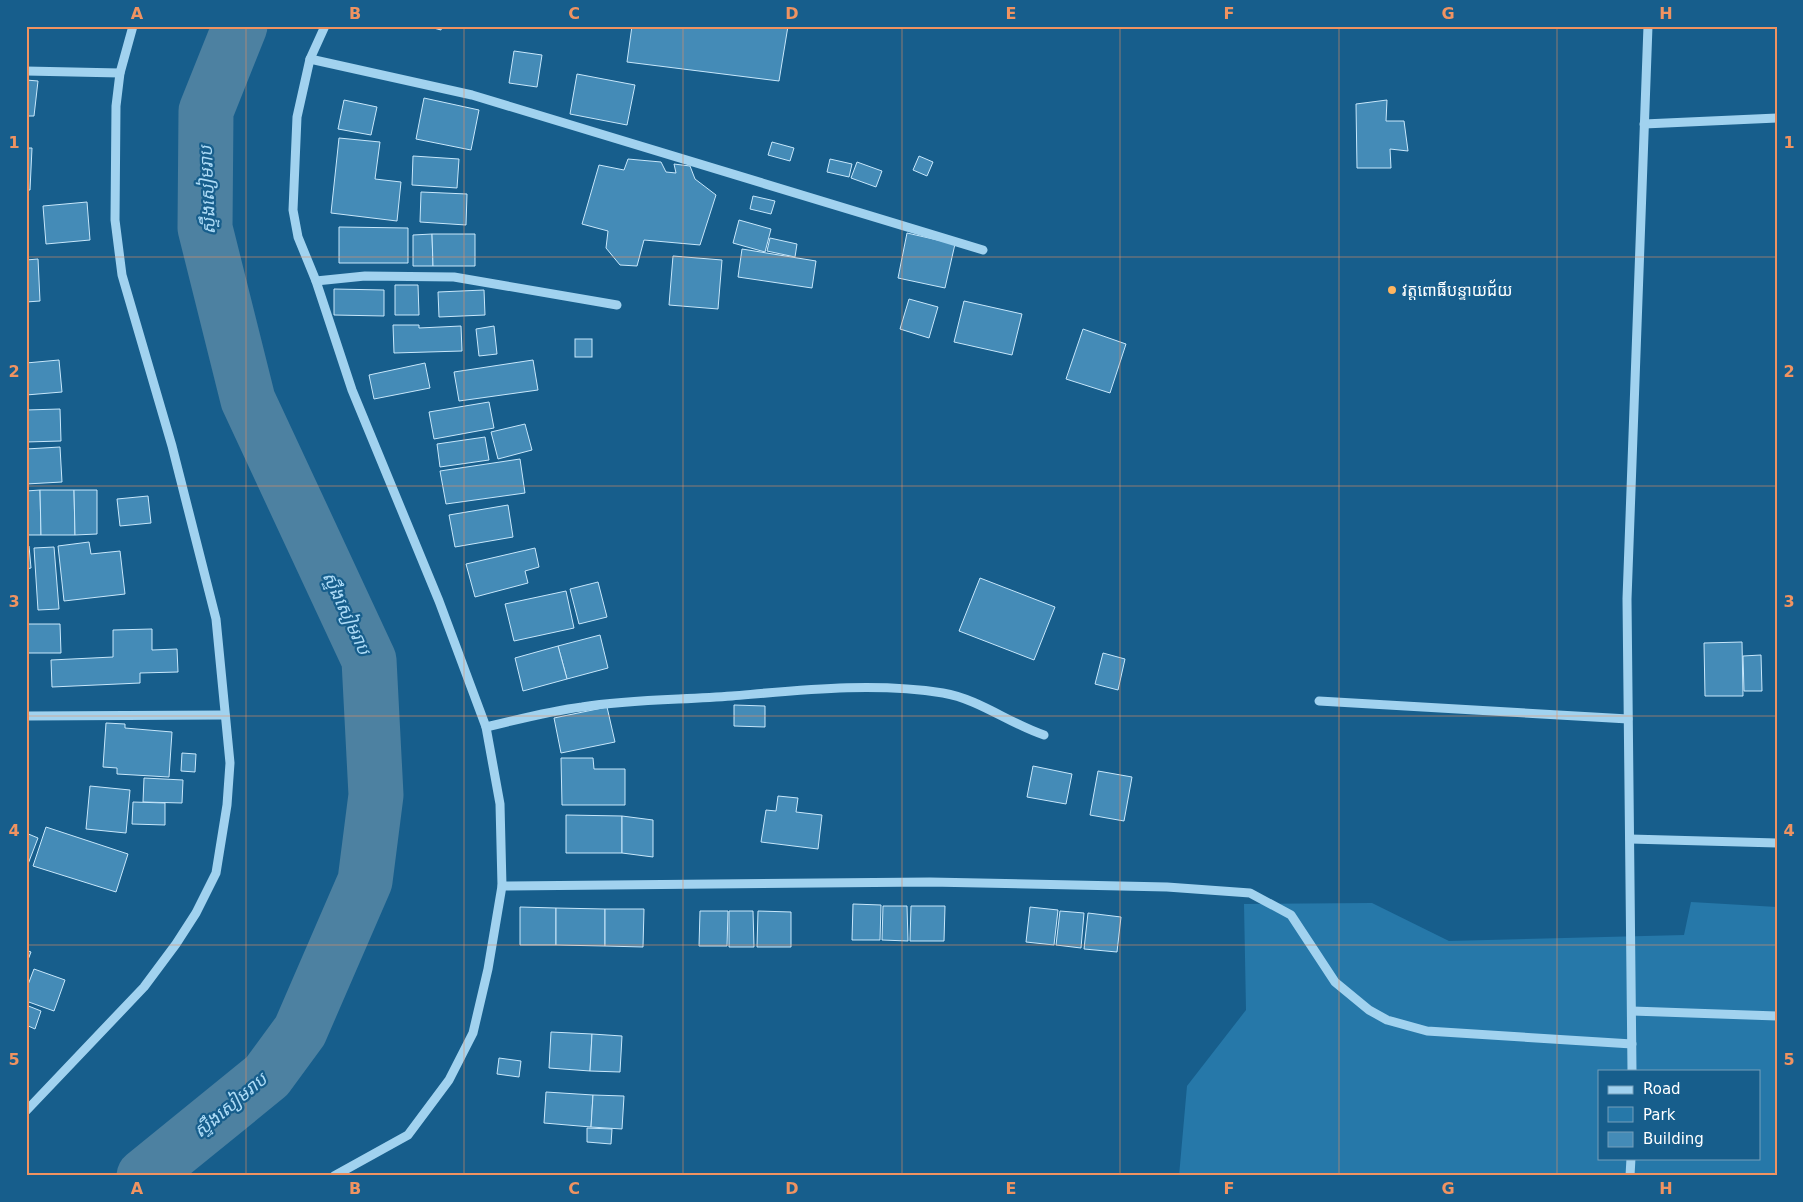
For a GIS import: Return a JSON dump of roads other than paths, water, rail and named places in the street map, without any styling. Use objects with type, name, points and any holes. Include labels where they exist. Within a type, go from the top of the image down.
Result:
[{"type":"street","points":[[26,1111],[144,987],[176,944],[200,905],[216,873],[226,814],[230,763],[216,619],[172,446],[122,274],[115,220],[116,106],[120,74],[133,26]]},
{"type":"street","points":[[325,26],[310,59],[298,118],[293,210],[298,237],[316,281],[352,390],[439,601],[486,727],[500,804],[502,886],[488,969],[473,1033],[449,1080],[408,1135],[334,1176]]},
{"type":"street","points":[[1632,1070],[1627,599],[1648,26]]},
{"type":"street","points":[[310,59],[472,95],[983,250]]},
{"type":"street","points":[[26,71],[120,74]]},
{"type":"street","points":[[1644,124],[1777,118]]},
{"type":"street","points":[[316,281],[365,276],[454,277],[618,305]]},
{"type":"street","points":[[486,727],[581,707],[644,700],[813,689],[898,688],[946,694],[997,713],[1044,735]]},
{"type":"street","points":[[1319,701],[1628,718]]},
{"type":"street","points":[[26,716],[225,715]]},
{"type":"street","points":[[1630,839],[1777,843]]},
{"type":"street","points":[[502,886],[930,882],[1167,887],[1250,894],[1291,915],[1335,982],[1369,1010],[1387,1020],[1427,1031],[1632,1044]]},
{"type":"street","points":[[1632,1011],[1777,1016]]},
{"type":"street","points":[[1630,1176],[1631,1160]]},
{"type":"waterway","name":"ស្ទឹងសៀមរាប","points":[[144,1176],[267,1076],[300,1031],[365,881],[376,795],[369,660],[248,400],[205,228],[206,111],[240,26]]},
{"type":"place","name":"វត្តពោធិ៍បន្ទាយជ័យ","points":[[1392,290]]}]
